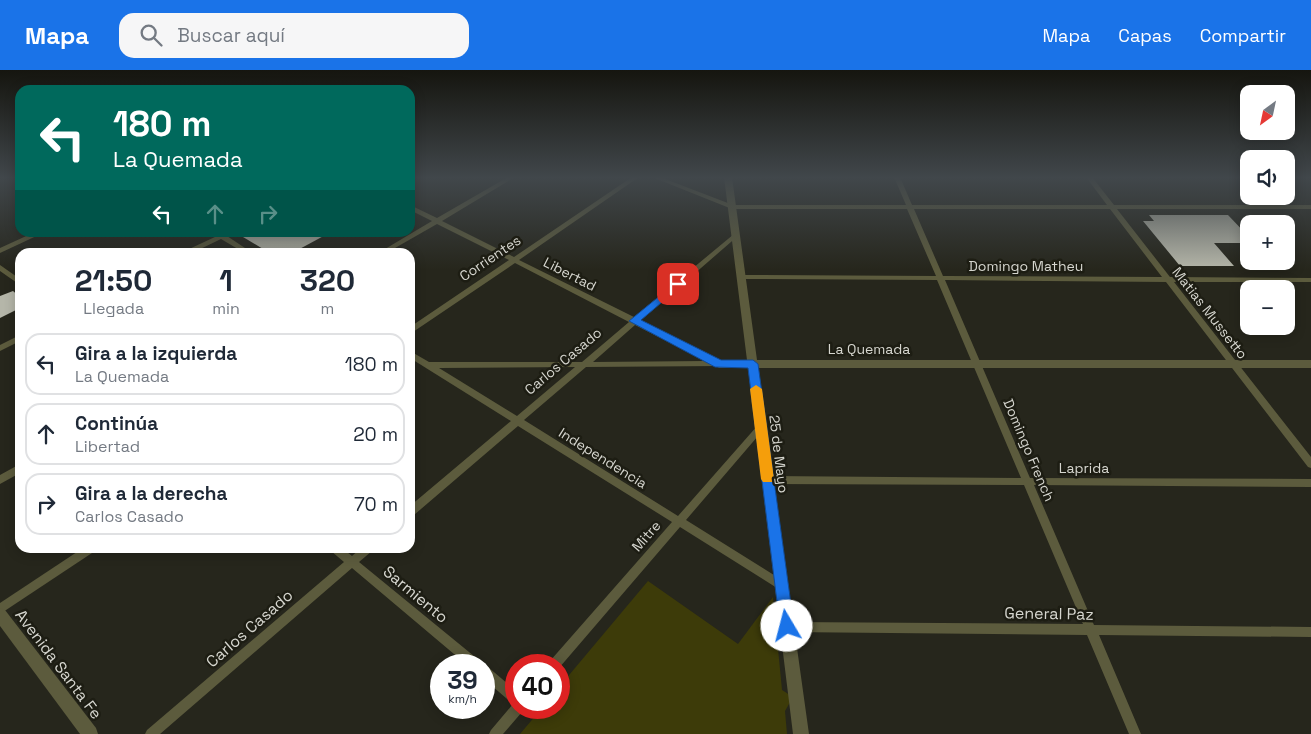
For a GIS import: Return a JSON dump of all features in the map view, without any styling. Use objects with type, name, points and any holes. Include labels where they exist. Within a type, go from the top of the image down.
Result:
[{"type":"street","points":[[415,234],[460,208]]},
{"type":"street","name":"Corrientes","points":[[415,327],[590,208]]},
{"type":"street","name":"25 de Mayo","points":[[732,208],[801,734]]},
{"type":"street","name":"Domingo French","points":[[910,208],[1135,734]]},
{"type":"street","name":"Matias Mussetto","points":[[1113,208],[1311,464]]},
{"type":"street","name":"Libertad","points":[[415,210],[719,364]]},
{"type":"street","name":"Carlos Casado","points":[[415,508],[736,235]]},
{"type":"street","points":[[0,250],[30,237]]},
{"type":"street","points":[[199,248],[222,237],[240,248]]},
{"type":"street","points":[[391,248],[410,237]]},
{"type":"street","points":[[0,267],[15,279]]},
{"type":"street","name":"Domingo Matheu","points":[[742,277],[1311,280]]},
{"type":"street","points":[[0,348],[15,340]]},
{"type":"street","name":"Independencia","points":[[415,357],[782,585]]},
{"type":"street","name":"La Quemada","points":[[427,365],[1311,364]]},
{"type":"street","name":"Mitre","points":[[564,654],[761,427]]},
{"type":"street","points":[[0,480],[15,471]]},
{"type":"street","name":"Laprida","points":[[768,480],[1311,483]]},
{"type":"street","points":[[0,609],[84,553]]},
{"type":"street","name":"Sarmiento","points":[[342,553],[463,654]]},
{"type":"street","name":"Carlos Casado","points":[[151,734],[362,553]]},
{"type":"street","name":"Avenida Santa Fe","points":[[0,615],[90,734]]},
{"type":"street","name":"General Paz","points":[[787,626],[1311,632]]},
{"type":"street","points":[[495,681],[505,690]]},
{"type":"street","points":[[494,734],[508,719]]},
{"type":"shaded area","points":[[648,581],[738,644],[773,597],[782,690],[793,697],[785,711],[787,734],[520,734],[533,719],[570,719],[570,674]]},
{"type":"building","points":[[1149,215],[1228,215],[1240,228],[1240,243],[1214,243],[1234,266],[1180,266],[1143,221],[1154,221]]},
{"type":"building","points":[[243,237],[322,237],[301,248],[261,248]]},
{"type":"building","points":[[13,291],[15,293],[15,310],[0,318],[0,296]]},
{"type":"slow traffic","points":[[756,389],[768,479]]},
{"type":"route","points":[[678,284],[634,321],[719,364],[753,364],[787,626]]}]
